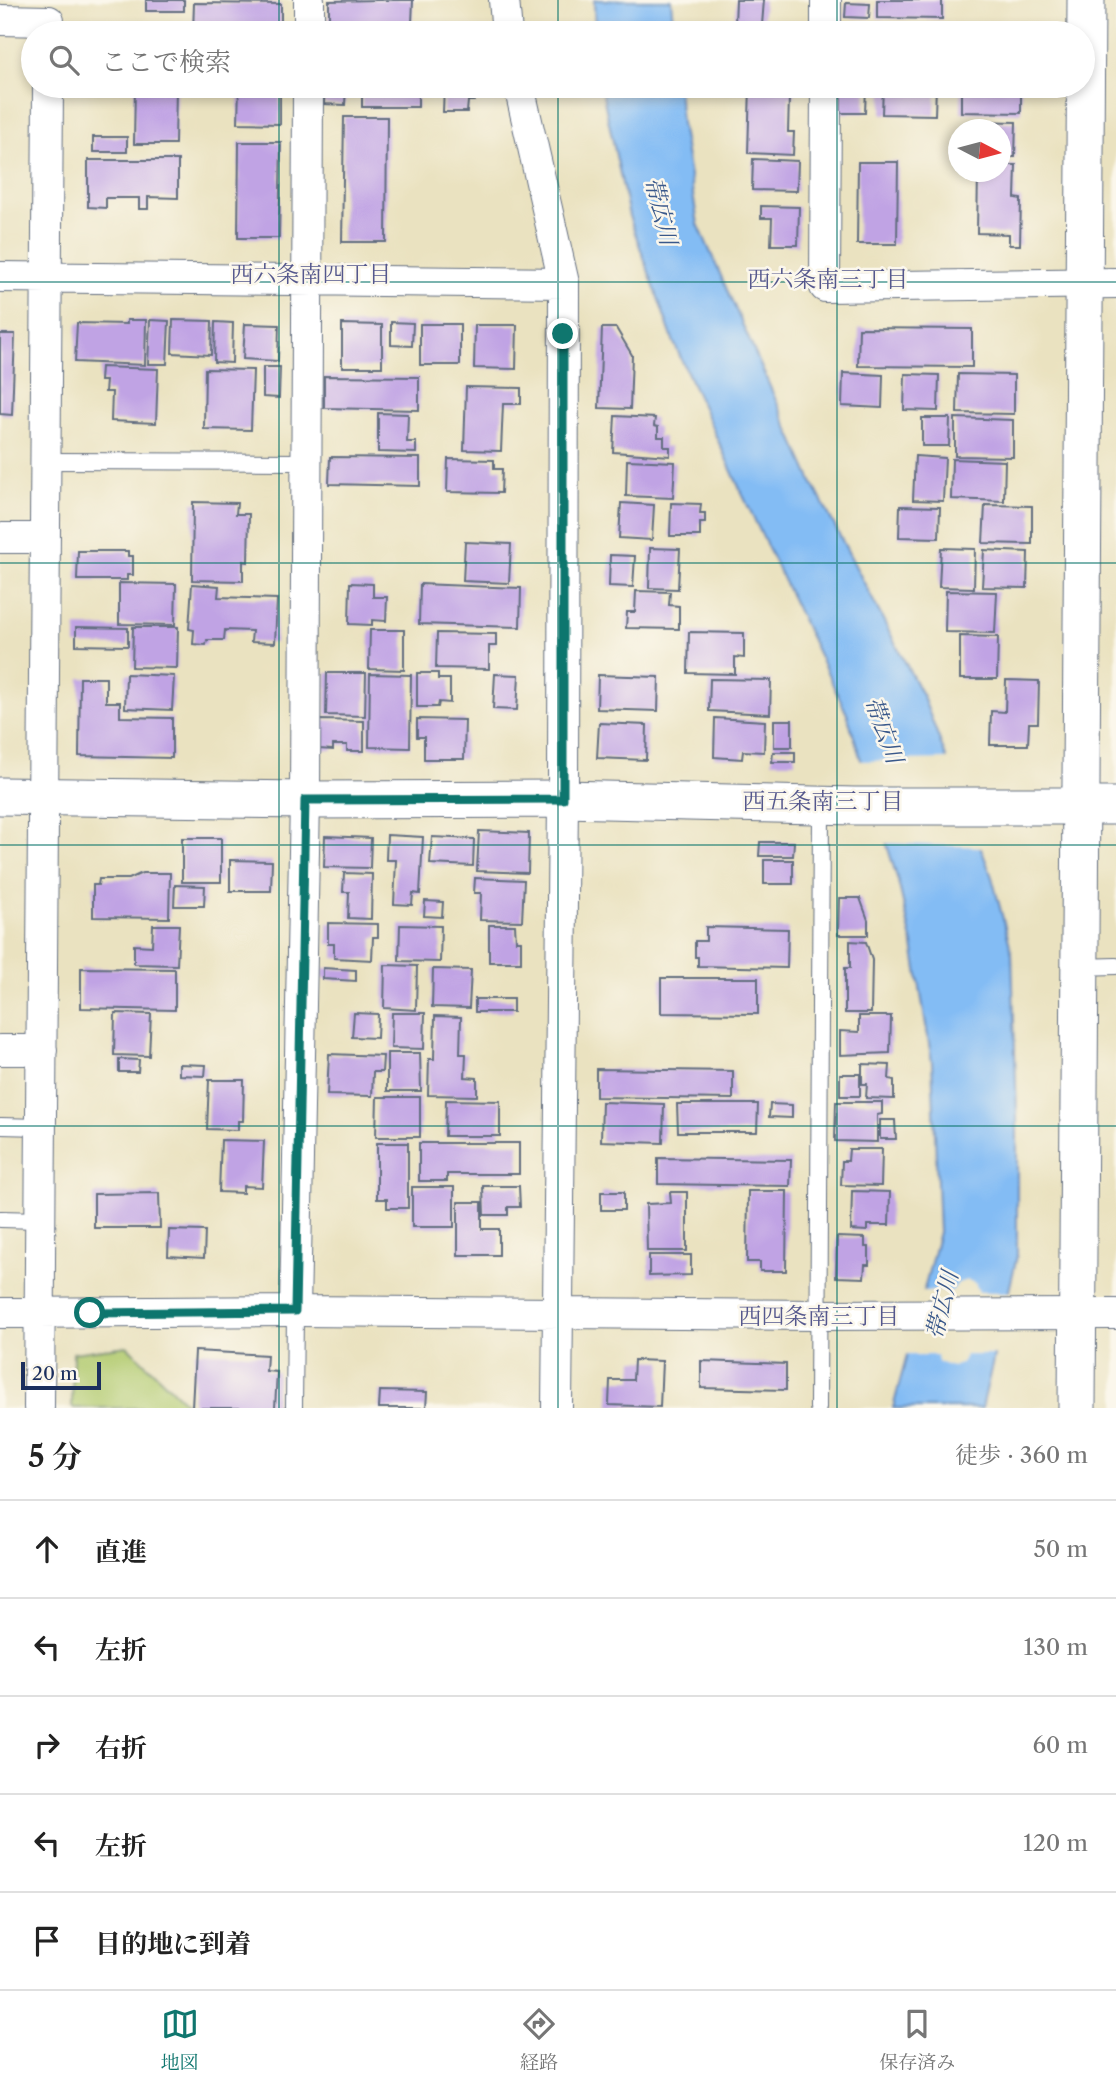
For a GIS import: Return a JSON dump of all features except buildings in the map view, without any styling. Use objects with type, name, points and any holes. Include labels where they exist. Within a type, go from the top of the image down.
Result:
[{"type":"street","points":[[309,0],[309,21]]},
{"type":"street","points":[[504,0],[506,21]]},
{"type":"street","points":[[826,0],[826,21]]},
{"type":"street","points":[[1087,0],[1088,21]]},
{"type":"street","points":[[0,20],[49,18]]},
{"type":"street","points":[[39,1408],[48,98]]},
{"type":"street","points":[[295,1311],[305,800],[308,98]]},
{"type":"street","points":[[522,98],[564,283],[563,799],[557,1408]]},
{"type":"street","points":[[826,98],[825,286],[1100,283]]},
{"type":"street","points":[[1077,1408],[1080,967],[1099,806],[1100,283],[1092,98]]},
{"type":"street","points":[[0,277],[564,283]]},
{"type":"street","points":[[0,538],[45,538]]},
{"type":"street","points":[[0,796],[305,800],[563,799],[837,805],[1099,806]]},
{"type":"street","points":[[0,1050],[42,1050]]},
{"type":"street","points":[[0,1313],[295,1311],[558,1315],[1116,1314]]},
{"type":"lane","points":[[46,461],[306,462]]},
{"type":"lane","points":[[818,1408],[817,1315],[837,805]]},
{"type":"lane","points":[[1080,967],[1116,966]]},
{"type":"lane","points":[[0,1126],[41,1127]]},
{"type":"lane","points":[[0,1219],[40,1220]]},
{"type":"lane","points":[[294,1408],[295,1311]]},
{"type":"green space","points":[[127,1346],[191,1408],[74,1408],[73,1353]]},
{"type":"water","points":[[594,0],[671,0],[673,21],[595,21]]},
{"type":"water","name":"帯広川","points":[[604,98],[679,98],[698,224],[813,484],[923,697],[992,877],[1012,953],[1017,1118],[1017,1256],[982,1408],[893,1408],[939,1232],[932,1062],[913,945],[898,881],[847,714],[674,343],[629,216]]},
{"type":"pier","points":[[950,759],[984,847],[883,843],[858,761]]},
{"type":"pier","points":[[967,1280],[975,1283],[979,1292],[1012,1292],[998,1355],[965,1355],[961,1364],[952,1367],[938,1362],[937,1355],[904,1355],[920,1291],[952,1291],[958,1283]]},
{"type":"district","name":"西六条南四丁目","points":[[311,274]]},
{"type":"district","name":"西六条南三丁目","points":[[828,279]]},
{"type":"district","name":"西五条南三丁目","points":[[823,801]]},
{"type":"district","name":"西四条南三丁目","points":[[819,1316]]},
{"type":"route","points":[[90,1313],[295,1311],[305,800],[563,799],[563,334]]}]
